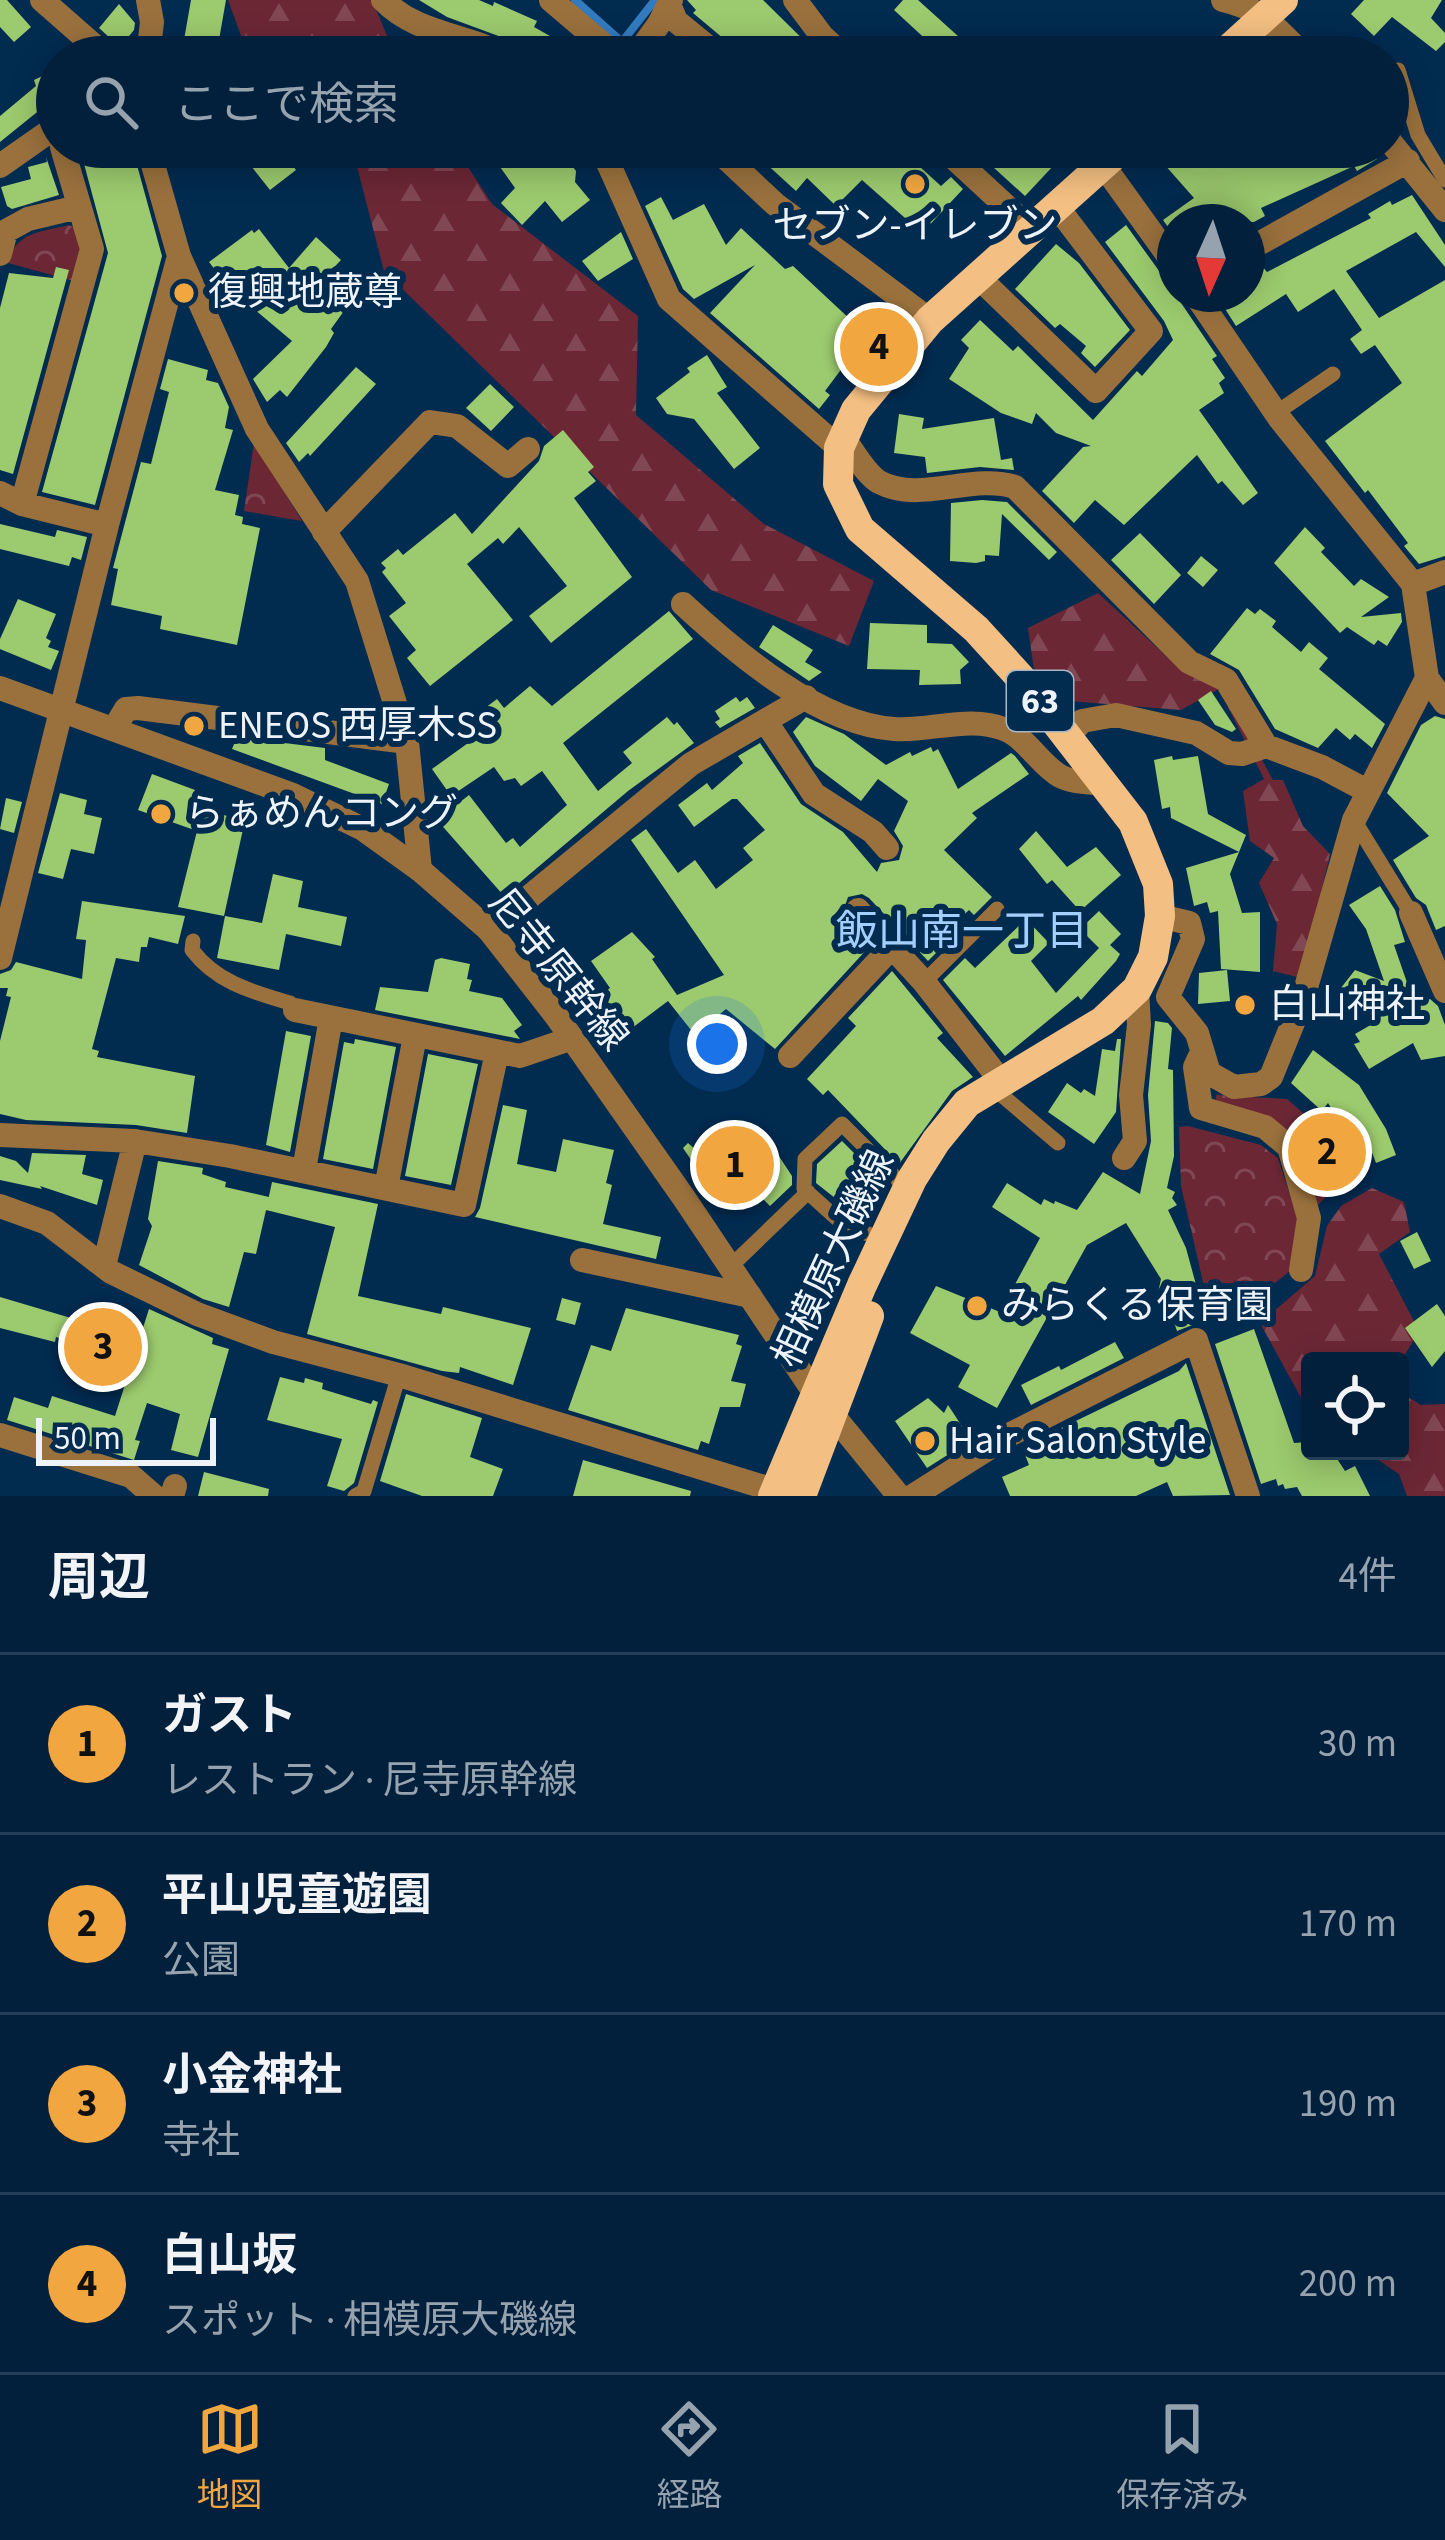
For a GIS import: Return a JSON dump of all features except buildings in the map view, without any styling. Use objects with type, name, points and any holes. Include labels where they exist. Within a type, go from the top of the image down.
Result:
[{"type":"main road","points":[[1243,36],[1274,8]]},
{"type":"main road","points":[[840,442],[873,388],[930,320],[1100,168]]},
{"type":"main road","name":"相模原大磯線","points":[[786,1495],[883,1240],[936,1141],[968,1103],[1000,1089],[1102,1021],[1137,988],[1153,956],[1160,916],[1158,884],[1133,822],[1069,736],[976,629],[860,529],[838,484],[840,442]]},
{"type":"main road","name":"相模原大磯線","points":[[822,1403],[906,1228],[966,1131],[1000,1089]]},
{"type":"street","points":[[42,0],[82,36]]},
{"type":"street","points":[[148,0],[150,36]]},
{"type":"street","points":[[382,0],[408,21],[459,36]]},
{"type":"street","points":[[551,0],[593,36]]},
{"type":"street","points":[[795,0],[822,36]]},
{"type":"street","points":[[1222,0],[1274,8],[1292,36]]},
{"type":"street","points":[[650,36],[670,2]]},
{"type":"street","points":[[670,2],[676,21],[694,36]]},
{"type":"street","points":[[0,166],[36,141]]},
{"type":"street","points":[[1409,162],[1445,210]]},
{"type":"street","points":[[68,168],[92,248],[11,498],[107,525]]},
{"type":"street","points":[[154,168],[179,256],[257,429],[357,581],[407,742],[420,870]]},
{"type":"street","points":[[609,168],[669,299],[840,442],[877,481],[908,489],[997,481],[1015,487],[1189,662],[1226,680],[1266,746]]},
{"type":"street","points":[[736,168],[775,204],[930,320]]},
{"type":"street","points":[[965,168],[1033,231]]},
{"type":"street","points":[[1120,168],[1157,233]]},
{"type":"street","points":[[1274,229],[1394,168]]},
{"type":"street","points":[[0,254],[6,231],[28,219],[78,207]]},
{"type":"street","points":[[978,277],[1096,391],[1151,331],[1058,208]]},
{"type":"street","points":[[0,958],[179,256]]},
{"type":"street","points":[[1207,312],[1276,413],[1413,584],[1427,678],[1445,703]]},
{"type":"street","points":[[324,532],[430,422],[458,426],[508,466],[528,448]]},
{"type":"street","points":[[1413,584],[1445,572]]},
{"type":"street","points":[[683,604],[732,649],[806,697],[866,725],[897,730],[974,724],[1006,729],[1062,778],[1105,784]]},
{"type":"street","points":[[1160,916],[1189,923],[1193,939],[1168,997],[1191,1023],[1209,1073],[1234,1087],[1261,1084],[1271,1076],[1303,998],[1354,820],[1427,678]]},
{"type":"street","name":"尼寺原幹線","points":[[0,688],[293,795],[363,829],[420,870],[489,930],[731,1266],[822,1403],[899,1496]]},
{"type":"street","points":[[489,930],[692,764],[806,697]]},
{"type":"street","points":[[114,729],[127,709],[138,708],[407,742]]},
{"type":"street","points":[[1069,736],[1082,721],[1116,715],[1196,733],[1229,753],[1266,746],[1322,766],[1367,791]]},
{"type":"street","points":[[766,722],[814,794],[881,834]]},
{"type":"street","points":[[858,910],[924,982],[1000,1089]]},
{"type":"street","points":[[1411,913],[1445,991]]},
{"type":"street","points":[[790,1057],[891,948]]},
{"type":"street","points":[[1137,988],[1139,1025],[1131,1095],[1137,1148]]},
{"type":"street","points":[[295,1010],[497,1052],[529,1055],[570,1039]]},
{"type":"street","points":[[304,1170],[331,1018]]},
{"type":"street","points":[[386,1188],[415,1036]]},
{"type":"street","points":[[0,1135],[135,1141],[304,1170],[464,1205],[497,1052]]},
{"type":"street","points":[[1202,1052],[1195,1067],[1201,1108],[1265,1127],[1289,1147],[1309,1218],[1301,1270]]},
{"type":"street","points":[[104,1266],[135,1141]]},
{"type":"street","points":[[0,1206],[47,1223],[104,1266],[197,1313],[273,1342],[399,1375],[786,1495]]},
{"type":"street","points":[[581,1260],[751,1296]]},
{"type":"street","points":[[913,1496],[1012,1433],[1196,1340],[1248,1496]]},
{"type":"street","points":[[0,1435],[130,1476],[167,1493]]},
{"type":"lane","points":[[1409,105],[1418,134],[1445,180]]},
{"type":"lane","points":[[1276,413],[1333,374]]},
{"type":"lane","points":[[1354,820],[1411,913]]},
{"type":"lane","points":[[924,982],[997,910]]},
{"type":"lane","points":[[194,941],[192,950],[213,971],[238,988],[290,1003],[295,1010]]},
{"type":"lane","points":[[1000,1089],[1058,1143]]},
{"type":"lane","points":[[883,1240],[843,1224],[808,1192],[802,1180],[805,1159],[842,1124],[907,1189]]},
{"type":"lane","points":[[731,1266],[808,1192]]},
{"type":"lane","points":[[355,1496],[364,1490],[399,1375]]},
{"type":"green space","points":[[228,0],[372,0],[387,36],[241,36]]},
{"type":"green space","points":[[357,168],[469,168],[492,204],[638,316],[636,415],[764,524],[874,581],[849,646],[711,590],[384,271]]},
{"type":"green space","points":[[69,225],[77,229],[82,249],[74,281],[8,263],[23,239]]},
{"type":"green space","points":[[254,443],[302,521],[244,511]]},
{"type":"green space","points":[[1098,593],[1177,666],[1220,683],[1273,780],[1283,780],[1303,826],[1330,854],[1297,977],[1273,971],[1277,924],[1259,883],[1274,858],[1250,841],[1243,791],[1264,779],[1219,689],[1181,710],[1056,700],[1034,670],[1028,628]]},
{"type":"green space","points":[[1216,1095],[1287,1099],[1360,1162],[1317,1206],[1302,1143],[1268,1123],[1217,1109]]},
{"type":"green space","points":[[1179,1127],[1261,1145],[1278,1158],[1300,1226],[1294,1268],[1267,1289],[1211,1317],[1181,1186]]},
{"type":"green space","points":[[1372,1188],[1404,1202],[1410,1232],[1379,1254],[1419,1331],[1407,1352],[1301,1352],[1301,1398],[1260,1323],[1315,1276],[1327,1226],[1341,1206]]},
{"type":"green space","points":[[1409,1398],[1421,1405],[1445,1404],[1445,1496],[1407,1496],[1399,1474],[1378,1460],[1409,1460]]},
{"type":"waterway","points":[[575,0],[615,36]]},
{"type":"waterway","points":[[627,36],[655,0]]},
{"type":"place","name":"セブン-イレブン","points":[[915,184]]},
{"type":"place","name":"復興地蔵尊","points":[[184,293]]},
{"type":"place","name":"白山坂","points":[[879,347]]},
{"type":"place","name":"ENEOS 西厚木SS","points":[[194,726]]},
{"type":"place","name":"らぁめんコング","points":[[161,814]]},
{"type":"place","name":"白山神社","points":[[1245,1005]]},
{"type":"place","name":"平山児童遊園","points":[[1327,1152]]},
{"type":"place","name":"ガスト","points":[[735,1165]]},
{"type":"place","name":"みらくる保育園","points":[[977,1306]]},
{"type":"place","name":"小金神社","points":[[103,1347]]},
{"type":"place","name":"Hair Salon Style","points":[[925,1441]]},
{"type":"district","name":"飯山南一丁目","points":[[962,932]]}]
